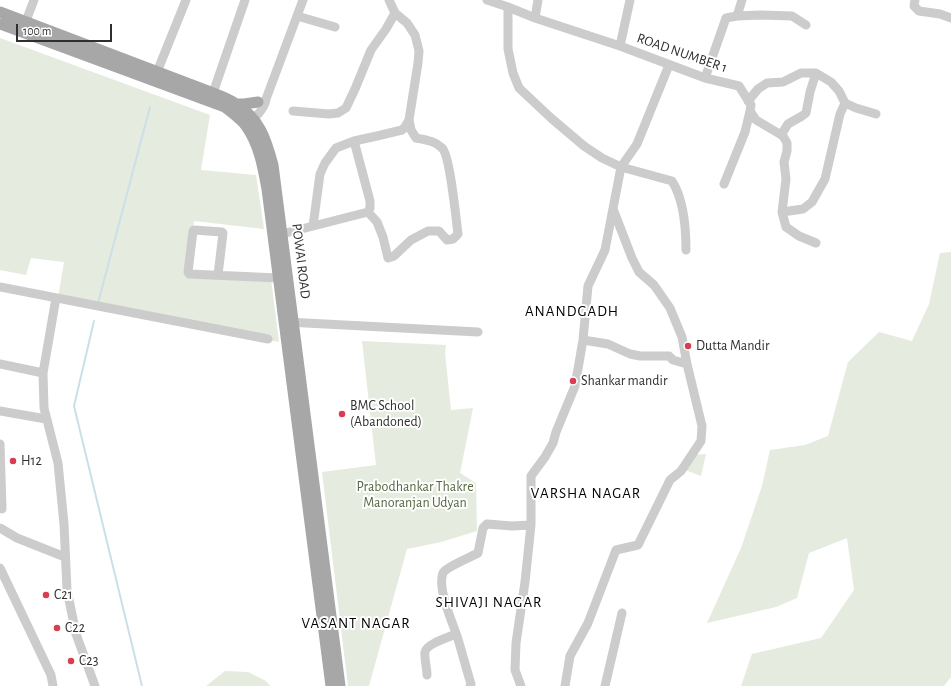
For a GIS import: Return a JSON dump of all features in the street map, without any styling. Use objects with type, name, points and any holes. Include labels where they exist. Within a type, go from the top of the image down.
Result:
[{"type":"main road","name":"POWAI ROAD","points":[[0,12],[213,93],[236,104],[266,140],[273,165],[282,234],[289,322],[333,671],[331,686]]},
{"type":"main road","name":"POWAI ROAD","points":[[0,24],[225,107],[247,119],[257,144],[264,168],[278,278],[289,322]]},
{"type":"main road","points":[[236,104],[247,104],[262,100]]},
{"type":"main road","name":"POWAI ROAD","points":[[333,671],[340,686]]},
{"type":"street","points":[[26,21],[34,0]]},
{"type":"street","points":[[157,72],[186,0]]},
{"type":"street","points":[[213,93],[245,0]]},
{"type":"street","points":[[247,119],[262,100],[303,0]]},
{"type":"street","points":[[368,212],[377,222],[383,237],[388,258],[394,256],[411,240],[428,231],[439,231],[447,240],[453,239],[458,234],[450,170],[444,149],[435,142],[416,138],[411,130],[409,120],[419,51],[415,35],[407,23],[395,13],[389,0]]},
{"type":"street","name":"ROAD NUMBER 1","points":[[487,0],[503,4],[535,18],[620,46],[705,78],[739,86],[751,105],[750,112]]},
{"type":"street","points":[[535,18],[538,0]]},
{"type":"street","points":[[620,46],[630,0]]},
{"type":"street","points":[[737,16],[742,0]]},
{"type":"street","points":[[915,0],[914,6],[919,11],[940,14],[951,18]]},
{"type":"street","points":[[503,4],[512,73],[520,88],[551,118],[584,146],[602,158],[621,167],[672,182],[677,189],[686,230],[686,250]]},
{"type":"street","points":[[294,111],[329,114],[338,113],[346,108],[371,50],[395,13]]},
{"type":"street","points":[[705,78],[726,18],[760,15],[792,16],[806,25]]},
{"type":"street","points":[[297,16],[336,27]]},
{"type":"street","points":[[520,686],[515,670],[516,643],[525,582],[531,525],[531,476],[545,457],[553,442],[574,386],[583,340],[588,286],[605,250],[621,167],[636,144],[669,65]]},
{"type":"street","points":[[748,101],[758,89],[767,83],[783,82],[801,73],[816,73],[831,82],[839,91],[845,103],[876,114]]},
{"type":"street","points":[[781,135],[788,124],[806,113],[810,92],[816,73]]},
{"type":"street","points":[[782,212],[803,208],[812,202],[825,179],[840,114],[845,103]]},
{"type":"street","points":[[750,112],[756,120],[783,136],[787,143],[787,152],[784,162],[786,179],[782,212],[786,227],[799,236],[816,243]]},
{"type":"street","points":[[724,184],[745,132],[750,112]]},
{"type":"street","points":[[313,226],[320,174],[325,163],[336,148],[354,140],[402,130],[409,120]]},
{"type":"street","points":[[354,140],[370,201],[370,208],[368,212]]},
{"type":"street","points":[[565,686],[570,656],[588,623],[616,550],[638,545],[670,480],[681,471],[701,441],[702,426],[682,336],[670,308],[654,285],[639,272],[613,209]]},
{"type":"street","points":[[282,234],[368,212]]},
{"type":"street","points":[[218,275],[223,233],[194,230],[189,273],[218,275],[278,278]]},
{"type":"street","points":[[0,287],[268,339]]},
{"type":"street","points":[[56,298],[43,373],[44,408],[58,463],[64,524],[67,590],[76,634],[94,686]]},
{"type":"street","points":[[289,322],[478,332]]},
{"type":"street","points":[[583,340],[608,344],[630,354],[640,356],[669,356],[673,360],[687,364]]},
{"type":"street","points":[[0,364],[43,373]]},
{"type":"street","points":[[0,411],[46,419]]},
{"type":"street","points":[[0,444],[2,509]]},
{"type":"street","points":[[470,686],[471,684],[450,619],[441,585],[443,572],[447,568],[478,553],[483,528],[487,524],[512,526],[531,525]]},
{"type":"street","points":[[0,528],[17,538],[65,557]]},
{"type":"street","points":[[0,568],[51,675],[53,686]]},
{"type":"street","points":[[605,686],[622,614]]},
{"type":"street","points":[[427,675],[425,652],[427,648],[434,643],[456,634]]},
{"type":"green space","points":[[0,38],[210,115],[201,170],[256,175],[264,229],[194,221],[186,271],[271,279],[279,342],[58,298],[64,262],[31,258],[26,275],[0,270]]},
{"type":"green space","points":[[951,252],[951,677],[944,686],[741,686],[752,654],[821,638],[854,590],[847,538],[809,553],[797,598],[776,607],[707,623],[741,548],[762,486],[770,450],[805,445],[828,436],[848,362],[879,332],[912,341],[929,304],[940,253]]},
{"type":"green space","name":"Prabodhankar Thakre Manoranjan Udyan","points":[[362,341],[446,345],[445,353],[451,410],[473,408],[460,473],[476,483],[477,531],[441,542],[407,549],[369,686],[348,686],[322,472],[376,465]]},
{"type":"green space","points":[[706,454],[701,476],[685,470],[694,455]]},
{"type":"green space","points":[[225,671],[248,672],[266,681],[270,686],[206,686]]},
{"type":"waterway","points":[[98,303],[150,107]]},
{"type":"waterway","points":[[94,321],[74,406],[142,686]]},
{"type":"place","name":"Dutta Mandir","points":[[688,346]]},
{"type":"place","name":"Shankar mandir","points":[[573,381]]},
{"type":"place","name":"BMC School (Abandoned)","points":[[342,414]]},
{"type":"place","name":"H12","points":[[13,461]]},
{"type":"place","name":"C21","points":[[46,595]]},
{"type":"place","name":"C22","points":[[57,628]]},
{"type":"place","name":"C23","points":[[71,661]]},
{"type":"district","name":"ANANDGADH","points":[[572,311]]},
{"type":"district","name":"VARSHA NAGAR","points":[[586,493]]},
{"type":"district","name":"SHIVAJI NAGAR","points":[[489,602]]},
{"type":"district","name":"VASANT NAGAR","points":[[356,623]]}]
